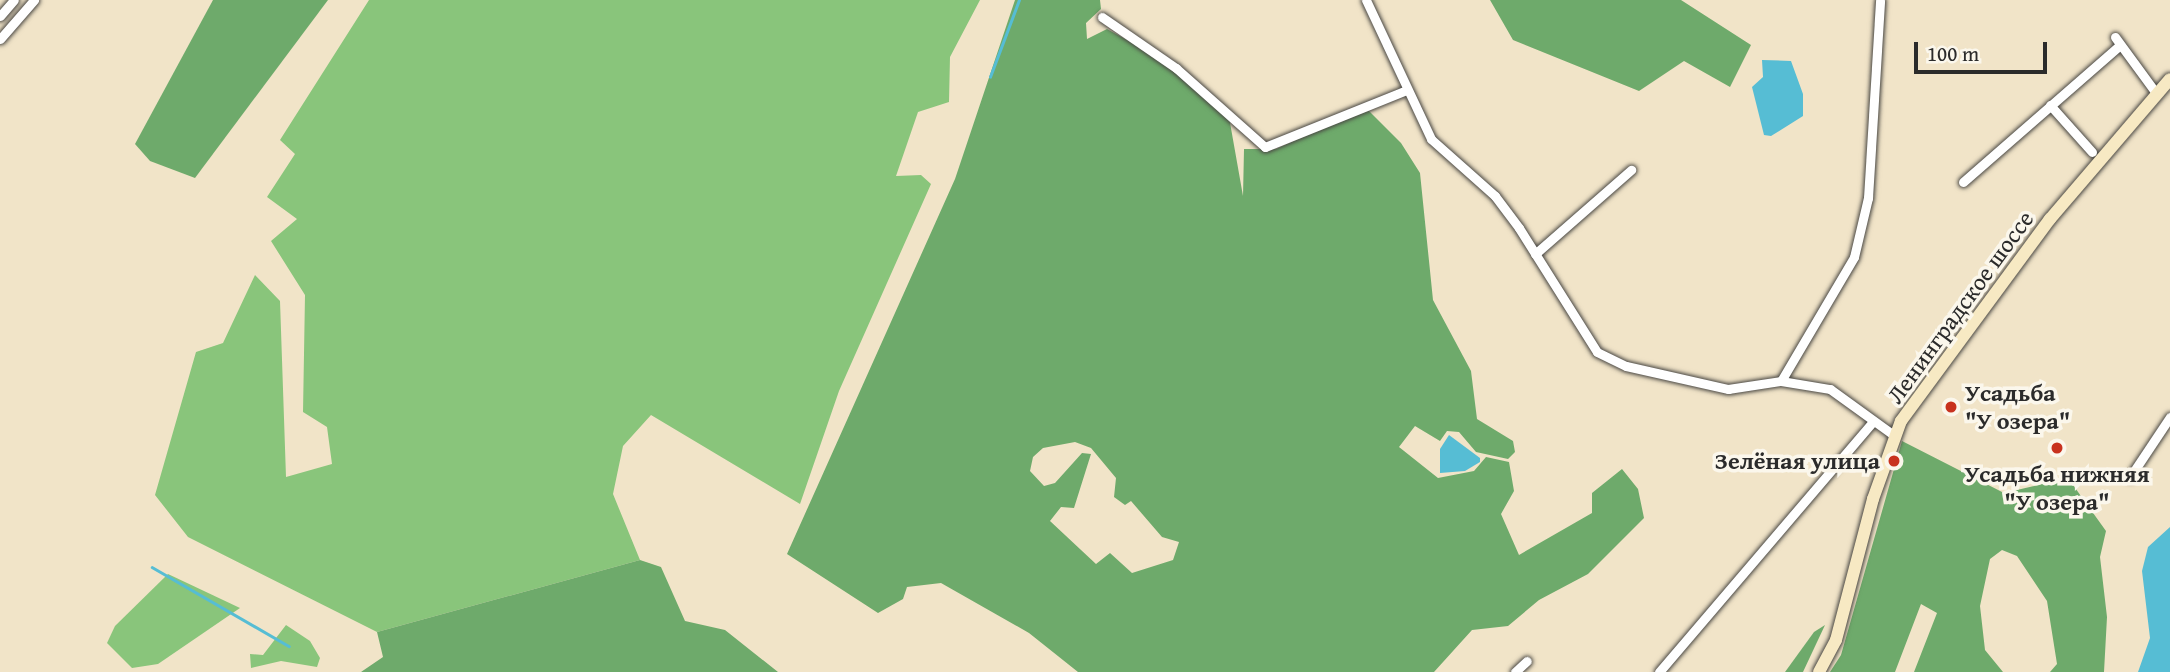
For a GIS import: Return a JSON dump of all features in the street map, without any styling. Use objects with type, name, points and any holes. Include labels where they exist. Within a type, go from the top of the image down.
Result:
[{"type":"main road","name":"Ленинградское шоссе","points":[[1819,672],[1836,640],[1895,436],[2013,268],[2155,93],[2170,79]]},
{"type":"street","points":[[0,16],[13,0]]},
{"type":"street","points":[[0,39],[34,0]]},
{"type":"street","points":[[1366,0],[1431,139],[1494,196],[1535,254],[1597,352],[1626,366],[1728,388],[1781,381],[1830,389],[1872,423],[1895,436]]},
{"type":"street","points":[[1781,381],[1854,257],[1868,198],[1880,0]]},
{"type":"street","points":[[1102,18],[1175,68],[1265,147],[1407,90]]},
{"type":"street","points":[[1963,182],[2117,41],[2155,93]]},
{"type":"street","points":[[2050,105],[2092,152]]},
{"type":"street","points":[[1535,254],[1631,170]]},
{"type":"street","points":[[2130,477],[2170,417]]},
{"type":"street","points":[[1659,672],[1872,423]]},
{"type":"street","points":[[1514,672],[1527,661]]},
{"type":"green space","points":[[213,0],[328,0],[195,178],[150,161],[135,144]]},
{"type":"green space","points":[[369,0],[980,0],[950,57],[949,102],[918,112],[896,176],[921,175],[931,184],[839,391],[800,504],[651,415],[623,446],[613,494],[640,560],[377,632],[188,537],[155,495],[196,352],[223,343],[255,275],[280,301],[286,477],[332,464],[327,427],[303,412],[305,295],[271,241],[297,219],[267,197],[295,154],[280,140]]},
{"type":"green space","points":[[1015,0],[1100,0],[1101,9],[1086,23],[1087,39],[1107,29],[1156,56],[1229,117],[1243,196],[1244,149],[1276,149],[1366,108],[1401,143],[1420,173],[1433,300],[1471,371],[1477,419],[1513,441],[1515,452],[1508,459],[1476,452],[1459,432],[1447,431],[1440,441],[1415,426],[1399,447],[1438,478],[1474,471],[1486,457],[1509,462],[1514,491],[1501,514],[1519,555],[1592,513],[1592,493],[1622,469],[1638,489],[1644,518],[1588,574],[1539,600],[1508,626],[1472,630],[1434,672],[1078,672],[1029,633],[941,583],[907,587],[903,599],[878,613],[787,554],[955,179]],"holes":[[[1075,442],[1091,448],[1116,478],[1114,497],[1125,505],[1131,501],[1162,537],[1179,542],[1173,560],[1132,573],[1110,553],[1096,564],[1050,521],[1061,507],[1074,508],[1091,454],[1082,453],[1055,483],[1044,486],[1030,471],[1033,457],[1043,448]]]},
{"type":"green space","points":[[1490,0],[1681,0],[1751,45],[1730,87],[1684,61],[1639,91],[1513,40]]},
{"type":"green space","points":[[1902,441],[2004,493],[2068,478],[2106,531],[2100,557],[2107,617],[2104,672],[2050,672],[2057,664],[2047,601],[2017,556],[2002,550],[1990,559],[1980,606],[1985,650],[2003,672],[1914,672],[1937,613],[1921,604],[1895,672],[1830,672],[1841,655]]},
{"type":"green space","points":[[640,560],[661,567],[685,621],[725,630],[778,672],[361,672],[383,657],[377,632]]},
{"type":"green space","points":[[168,574],[240,608],[158,664],[132,668],[107,643],[115,626]]},
{"type":"green space","points":[[286,625],[310,641],[320,658],[317,667],[281,661],[251,668],[250,654],[263,655]]},
{"type":"green space","points":[[1825,625],[1803,672],[1785,672],[1814,632]]},
{"type":"water","points":[[1762,60],[1791,61],[1803,94],[1803,116],[1771,136],[1764,135],[1752,87],[1763,77]]},
{"type":"water","points":[[1449,435],[1480,458],[1480,462],[1465,471],[1440,473],[1440,449]]},
{"type":"water","points":[[2170,527],[2170,672],[2138,672],[2150,638],[2142,571],[2148,547]]},
{"type":"waterway","points":[[990,77],[1019,0]]},
{"type":"waterway","points":[[152,567],[289,646]]},
{"type":"place","name":"Усадьба \"У озера\"","points":[[1951,407]]},
{"type":"place","name":"Усадьба нижняя \"У озера\"","points":[[2057,448]]},
{"type":"place","name":"Зелёная улица","points":[[1894,461]]}]
